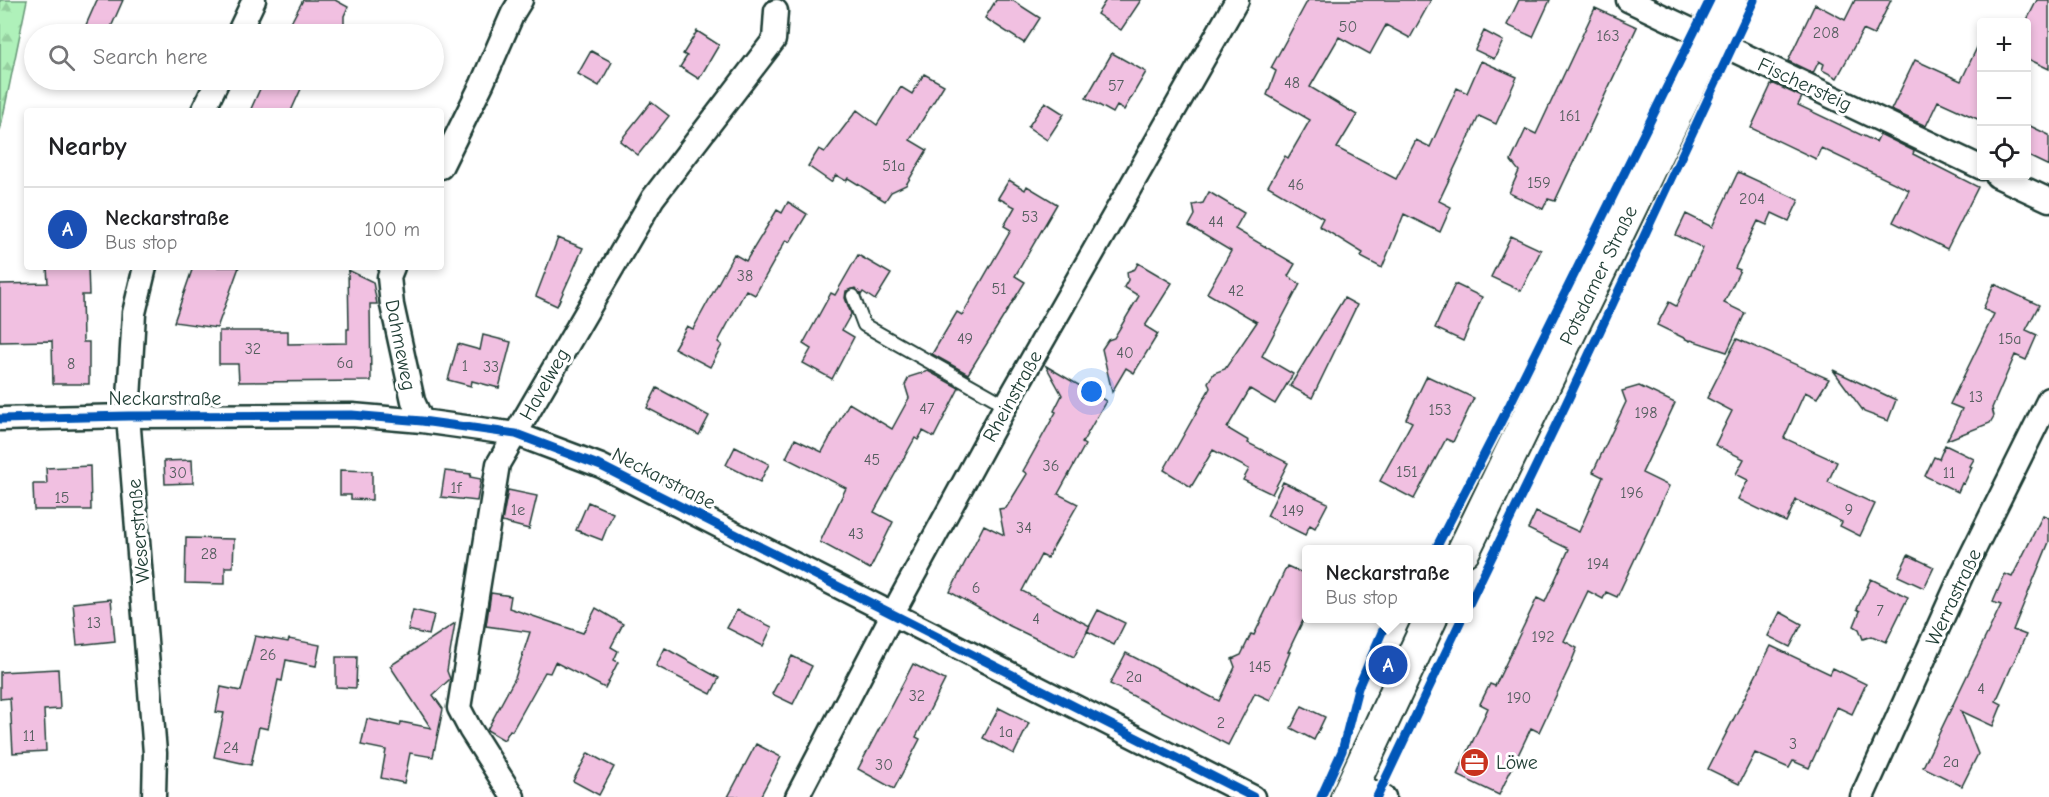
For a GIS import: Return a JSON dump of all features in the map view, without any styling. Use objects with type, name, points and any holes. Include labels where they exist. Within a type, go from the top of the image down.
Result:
[{"type":"main road","name":"Potsdamer Straße","points":[[1466,545],[1731,0]]},
{"type":"main road","points":[[1350,790],[1429,623]]},
{"type":"street","points":[[243,24],[254,0]]},
{"type":"street","points":[[444,161],[521,0]]},
{"type":"street","name":"Rheinstraße","points":[[797,797],[893,613],[1006,405],[1238,0]]},
{"type":"street","name":"Fischersteig","points":[[1628,0],[1977,166]]},
{"type":"street","name":"Havelweg","points":[[513,797],[459,708],[498,464],[653,198],[774,40],[777,11]]},
{"type":"street","points":[[204,108],[213,90]]},
{"type":"street","points":[[2006,180],[2049,200]]},
{"type":"street","name":"Weserstraße","points":[[144,270],[134,313],[128,416],[155,753],[154,797]]},
{"type":"street","name":"Dahmeweg","points":[[392,270],[389,277],[392,305],[412,401],[422,421]]},
{"type":"street","name":"Werrastraße","points":[[1862,797],[1963,572],[2049,399]]},
{"type":"street","name":"Neckarstraße","points":[[0,418],[352,415],[422,421],[516,434],[601,466],[1253,797]]},
{"type":"street","points":[[1350,790],[1384,797]]},
{"type":"lane","points":[[853,296],[864,326],[1006,405]]},
{"type":"green space","points":[[0,0],[27,0],[0,131]]},
{"type":"building","points":[[97,0],[123,0],[112,24],[86,24]]},
{"type":"building","points":[[303,0],[335,0],[348,7],[344,16],[344,24],[290,24]]},
{"type":"building","points":[[996,0],[1012,0],[1040,18],[1024,43],[985,18]]},
{"type":"building","points":[[1106,0],[1141,0],[1121,30],[1097,14]]},
{"type":"building","points":[[1308,0],[1431,0],[1410,38],[1386,25],[1370,54],[1339,37],[1310,87],[1357,115],[1337,148],[1396,179],[1416,140],[1430,147],[1457,88],[1467,93],[1481,61],[1517,77],[1496,124],[1479,116],[1439,201],[1451,207],[1440,232],[1404,214],[1382,268],[1361,257],[1363,253],[1319,226],[1323,218],[1268,186],[1285,156],[1288,158],[1310,120],[1267,95],[1276,71],[1271,68]]},
{"type":"building","points":[[1519,0],[1550,0],[1533,37],[1507,25]]},
{"type":"building","points":[[1855,0],[1891,0],[1874,35],[1863,30],[1837,78],[1822,70],[1824,64],[1819,61],[1813,73],[1788,61],[1815,4],[1845,20]]},
{"type":"building","points":[[2037,0],[2049,0],[2049,69],[2031,60],[2031,18],[2028,18]]},
{"type":"building","points":[[1595,8],[1637,27],[1555,201],[1548,199],[1543,209],[1509,193],[1519,171],[1511,161],[1526,129],[1536,134]]},
{"type":"building","points":[[697,31],[719,45],[699,79],[680,67],[687,56],[683,54]]},
{"type":"building","points":[[1484,31],[1503,41],[1494,59],[1475,50]]},
{"type":"building","points":[[1977,47],[1977,119],[1938,101],[1926,126],[1891,110],[1915,60],[1961,81]]},
{"type":"building","points":[[591,51],[612,62],[599,86],[578,74]]},
{"type":"building","points":[[1112,53],[1146,72],[1124,110],[1117,106],[1113,113],[1086,98]]},
{"type":"building","points":[[924,74],[944,85],[910,140],[927,150],[906,185],[891,192],[885,201],[848,178],[846,181],[836,175],[831,182],[808,166],[819,149],[825,152],[857,110],[877,125],[901,87],[912,94]]},
{"type":"building","points":[[1772,83],[1802,97],[1798,105],[1876,142],[1880,134],[1914,151],[1913,154],[1978,187],[1947,249],[1893,222],[1909,190],[1821,148],[1816,159],[1751,128]]},
{"type":"building","points":[[259,90],[300,90],[292,108],[251,108]]},
{"type":"building","points":[[651,102],[669,116],[638,155],[620,141]]},
{"type":"building","points":[[1045,102],[1064,114],[1047,140],[1028,127]]},
{"type":"building","points":[[2031,126],[2049,135],[2049,166],[2031,157]]},
{"type":"building","points":[[1738,172],[1799,200],[1789,221],[1772,213],[1767,225],[1758,221],[1735,268],[1740,270],[1724,303],[1745,313],[1727,352],[1690,341],[1657,325],[1669,302],[1676,306],[1703,248],[1676,235],[1686,214],[1712,227]]},
{"type":"building","points":[[1009,180],[1025,190],[1027,186],[1057,204],[1015,276],[1025,282],[968,374],[932,354],[957,312],[962,315],[1011,230],[1004,226],[1015,207],[998,198]]},
{"type":"building","points":[[1209,192],[1244,213],[1235,229],[1295,264],[1288,276],[1300,284],[1262,356],[1293,374],[1275,404],[1250,389],[1227,428],[1249,441],[1248,443],[1288,463],[1272,494],[1243,480],[1249,469],[1213,450],[1191,487],[1164,470],[1210,388],[1208,382],[1214,373],[1225,369],[1257,322],[1207,293],[1231,251],[1189,226],[1195,215],[1193,205],[1203,203]]},
{"type":"building","points":[[788,202],[807,214],[790,242],[786,240],[755,295],[746,290],[718,342],[722,345],[710,367],[674,348],[687,326],[693,329],[734,254],[746,261],[777,210],[782,213]]},
{"type":"building","points":[[1511,236],[1541,250],[1521,291],[1491,277]]},
{"type":"building","points":[[558,238],[583,248],[557,306],[536,296]]},
{"type":"building","points":[[858,255],[891,274],[875,300],[863,292],[861,295],[855,288],[846,291],[845,298],[851,314],[842,330],[854,337],[832,379],[803,363],[811,349],[803,344],[831,293],[835,295]]},
{"type":"building","points":[[1138,263],[1172,283],[1145,326],[1158,334],[1134,373],[1126,368],[1112,392],[1102,349],[1108,340],[1114,338],[1139,296],[1124,287],[1128,280],[1127,272],[1135,269]]},
{"type":"building","points":[[47,270],[88,270],[89,295],[82,295],[83,342],[89,342],[89,384],[53,384],[52,341],[0,342],[0,284],[48,283]]},
{"type":"building","points":[[192,270],[238,270],[217,328],[174,322]]},
{"type":"building","points":[[348,270],[373,282],[377,304],[370,304],[371,381],[239,382],[238,364],[219,364],[219,331],[288,331],[288,344],[347,343],[347,329],[349,329]]},
{"type":"building","points":[[1455,284],[1482,297],[1463,341],[1435,328]]},
{"type":"building","points":[[1994,284],[2039,305],[2026,330],[2037,335],[2026,360],[2015,355],[1992,408],[1994,416],[1990,423],[1947,440],[1962,409],[1950,404],[1994,314],[1983,309]]},
{"type":"building","points":[[1344,298],[1357,305],[1312,398],[1290,386]]},
{"type":"building","points":[[483,335],[511,342],[499,388],[472,381],[471,386],[448,380],[458,344],[480,350]]},
{"type":"building","points":[[1737,339],[1829,379],[1817,398],[1805,392],[1784,438],[1837,462],[1828,482],[1875,504],[1860,536],[1840,526],[1842,522],[1796,500],[1786,522],[1738,499],[1748,480],[1736,474],[1744,459],[1715,445],[1732,411],[1707,398]]},
{"type":"building","points":[[1046,366],[1106,401],[1082,443],[1085,445],[1058,494],[1078,504],[1047,558],[1041,555],[1022,591],[1090,626],[1074,657],[1010,626],[950,592],[984,525],[1004,535],[999,509],[1006,508],[1027,474],[1023,471],[1056,412],[1054,411],[1062,395]]},
{"type":"building","points":[[1833,370],[1896,400],[1888,421],[1864,412]]},
{"type":"building","points":[[928,371],[959,388],[934,437],[923,431],[918,440],[915,438],[874,512],[893,522],[870,569],[820,542],[846,488],[786,458],[795,439],[822,452],[849,403],[892,429],[909,398],[905,385],[909,377]]},
{"type":"building","points":[[1427,376],[1474,398],[1453,442],[1446,439],[1414,499],[1380,481],[1412,422],[1406,419]]},
{"type":"building","points":[[1639,386],[1675,403],[1642,473],[1669,486],[1617,597],[1606,592],[1603,599],[1588,591],[1564,641],[1577,648],[1569,668],[1539,732],[1531,728],[1499,795],[1457,775],[1488,708],[1480,704],[1490,684],[1495,686],[1537,598],[1545,602],[1569,549],[1528,529],[1536,512],[1579,532],[1603,477],[1593,472],[1626,402],[1622,391]]},
{"type":"building","points":[[657,388],[709,416],[699,435],[647,408]]},
{"type":"building","points":[[1945,445],[1974,459],[1964,484],[1962,483],[1958,492],[1925,476],[1934,457],[1939,459]]},
{"type":"building","points":[[735,447],[769,464],[760,482],[726,465]]},
{"type":"building","points":[[192,460],[193,483],[165,484],[164,461]]},
{"type":"building","points":[[90,466],[91,510],[34,510],[33,484],[47,484],[46,468]]},
{"type":"building","points":[[340,470],[372,471],[372,500],[351,499],[351,495],[340,495]]},
{"type":"building","points":[[445,471],[471,474],[470,477],[481,479],[477,501],[441,497]]},
{"type":"building","points":[[1283,482],[1328,503],[1315,528],[1310,525],[1305,535],[1267,516]]},
{"type":"building","points":[[508,490],[537,496],[529,529],[502,522]]},
{"type":"building","points":[[588,502],[613,513],[602,540],[576,530]]},
{"type":"building","points":[[2043,515],[2049,518],[2049,542],[2013,630],[2026,635],[1996,701],[2002,704],[1993,726],[1961,711],[1978,754],[1962,786],[1923,767],[2001,605],[1993,602],[2005,574],[2012,577]]},
{"type":"building","points":[[186,538],[234,539],[233,567],[225,567],[225,584],[185,583]]},
{"type":"building","points":[[1908,555],[1934,567],[1924,588],[1898,576]]},
{"type":"building","points":[[1287,566],[1302,573],[1302,623],[1288,652],[1290,652],[1286,665],[1270,700],[1255,693],[1228,745],[1110,684],[1126,653],[1219,701],[1235,667],[1232,659],[1241,655],[1251,634],[1254,635]]},
{"type":"building","points":[[1871,579],[1908,597],[1886,642],[1872,636],[1863,639],[1859,629],[1854,626],[1860,611],[1857,609]]},
{"type":"building","points":[[491,593],[511,596],[509,608],[583,633],[596,608],[623,624],[611,647],[618,651],[614,660],[618,662],[605,688],[555,662],[550,673],[545,672],[512,731],[510,730],[504,740],[487,730],[515,678],[530,632],[486,626]]},
{"type":"building","points":[[111,599],[115,641],[77,645],[73,603]]},
{"type":"building","points":[[413,610],[434,615],[429,635],[408,630]]},
{"type":"building","points":[[737,610],[772,627],[763,646],[727,628]]},
{"type":"building","points":[[1098,610],[1125,623],[1114,645],[1087,631]]},
{"type":"building","points":[[1780,612],[1802,624],[1790,647],[1768,636]]},
{"type":"building","points":[[455,623],[447,671],[450,679],[433,695],[443,709],[433,757],[410,753],[404,783],[381,778],[386,750],[361,745],[367,719],[400,726],[401,722],[431,728],[390,666]]},
{"type":"building","points":[[255,636],[320,645],[316,666],[286,660],[282,681],[278,680],[268,729],[259,727],[251,765],[214,757],[224,713],[216,712],[221,687],[241,691]]},
{"type":"building","points":[[1771,646],[1830,674],[1833,668],[1866,684],[1852,714],[1837,707],[1809,768],[1793,761],[1789,768],[1755,753],[1739,784],[1708,769]]},
{"type":"building","points":[[665,648],[719,678],[711,694],[656,666]]},
{"type":"building","points":[[792,656],[812,666],[793,704],[772,694]]},
{"type":"building","points":[[336,657],[357,657],[356,688],[336,687]]},
{"type":"building","points":[[913,664],[945,680],[916,737],[920,739],[894,789],[858,769]]},
{"type":"building","points":[[58,669],[60,709],[44,710],[46,751],[13,753],[10,698],[0,699],[0,672]]},
{"type":"building","points":[[1302,706],[1325,717],[1314,740],[1291,728]]},
{"type":"building","points":[[999,708],[1029,723],[1014,754],[983,738]]},
{"type":"building","points":[[756,744],[781,757],[760,797],[728,797]]},
{"type":"building","points":[[588,753],[614,767],[599,795],[573,781]]},
{"type":"cycle path","points":[[1438,545],[1710,0]]},
{"type":"cycle path","points":[[1473,596],[1566,404],[1754,0]]},
{"type":"cycle path","points":[[0,419],[352,415],[422,421],[516,434],[601,466],[1253,797]]},
{"type":"cycle path","points":[[1321,797],[1342,751],[1358,688],[1386,623]]},
{"type":"cycle path","points":[[1377,797],[1460,623]]},
{"type":"place","name":"Neckarstraße","points":[[1388,665]]},
{"type":"place","name":"Löwe","points":[[1475,762]]}]
